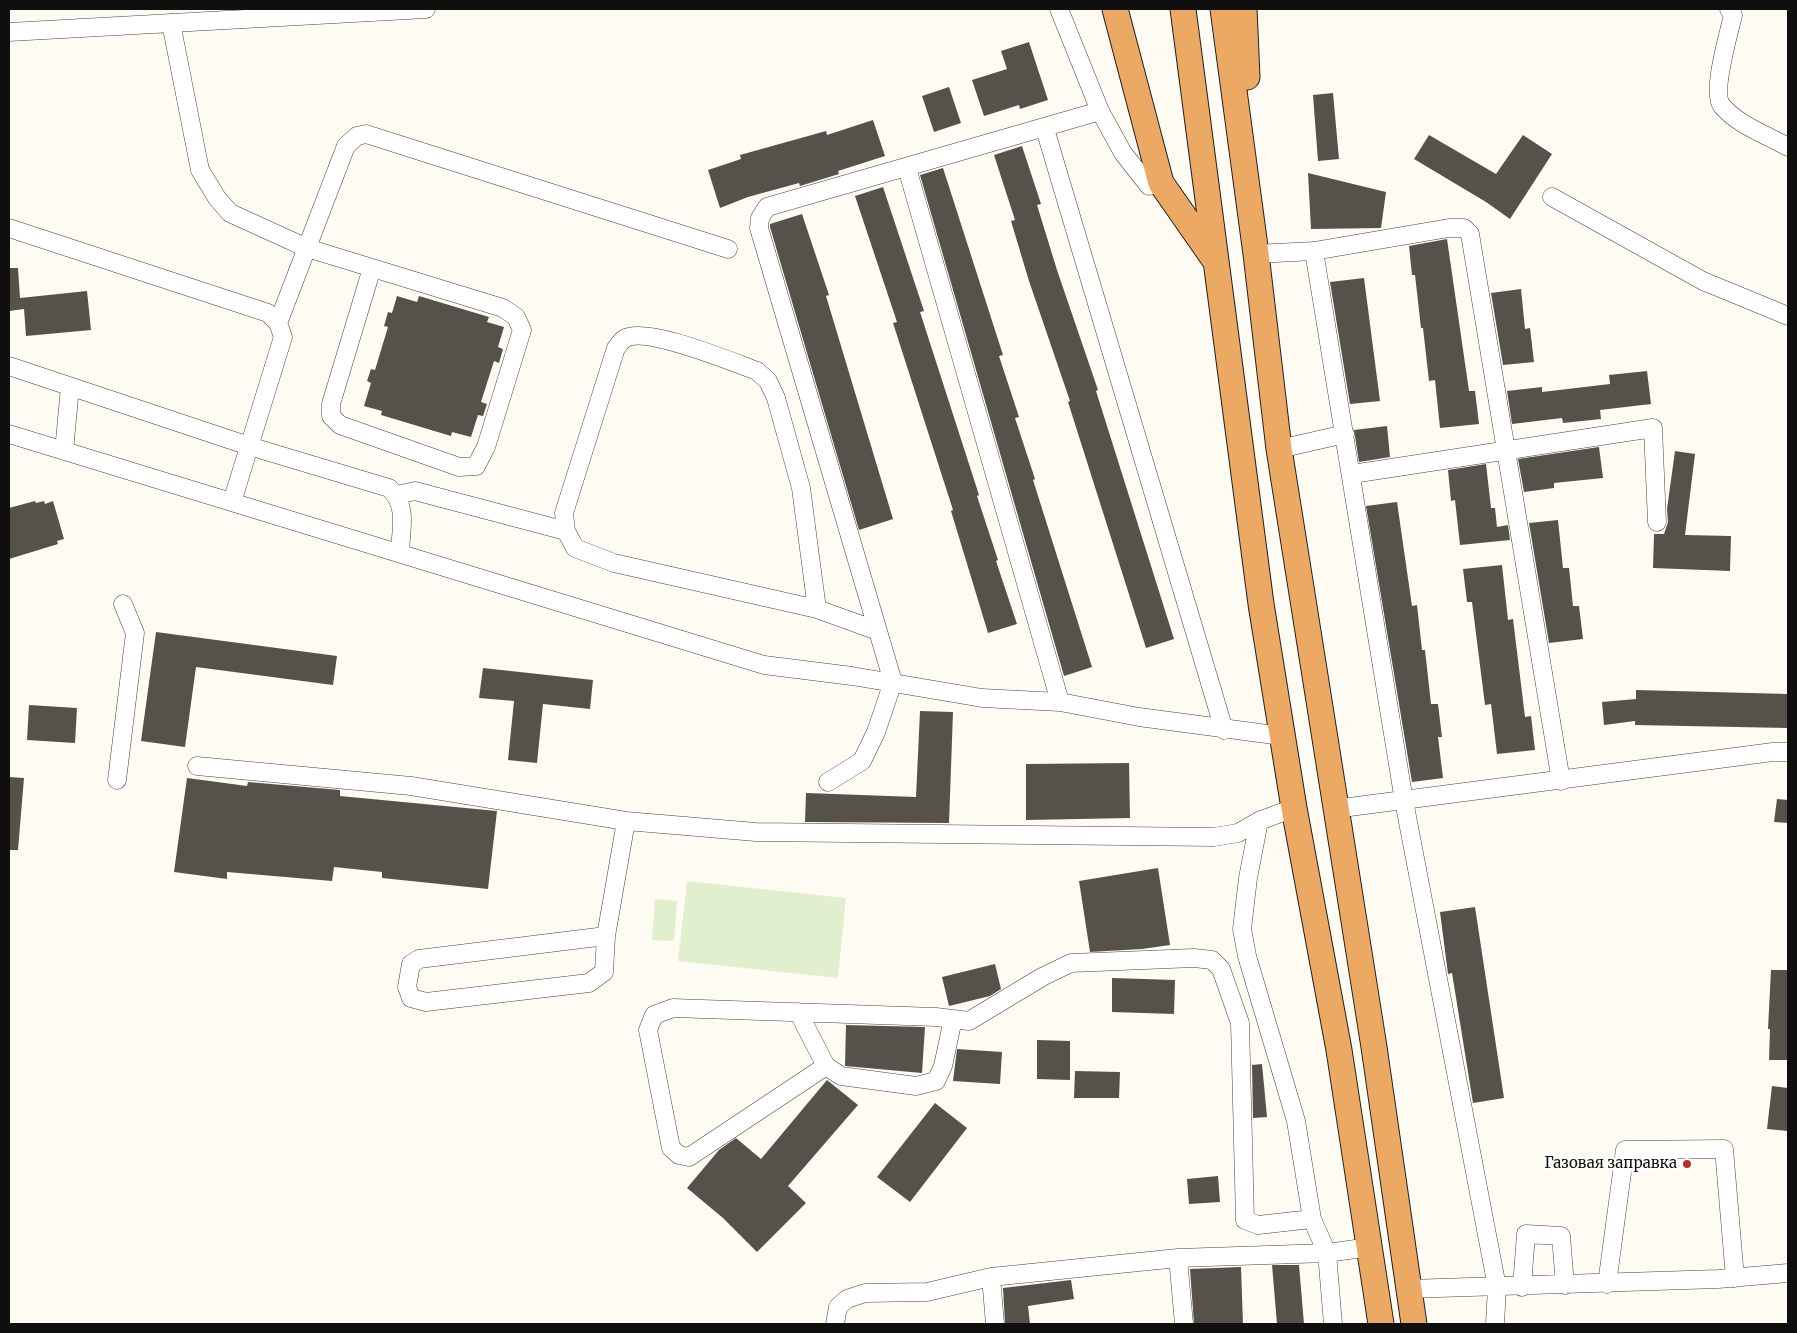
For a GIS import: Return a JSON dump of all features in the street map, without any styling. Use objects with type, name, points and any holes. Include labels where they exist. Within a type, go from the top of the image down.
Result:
[{"type":"highway","points":[[1115,9],[1161,183],[1216,262]]},
{"type":"highway","points":[[1183,9],[1260,604],[1294,808],[1340,1050],[1380,1324]]},
{"type":"highway","points":[[1223,9],[1256,254],[1279,449],[1334,809],[1374,1047],[1414,1324]]},
{"type":"highway","points":[[1244,9],[1256,254]]},
{"type":"street","points":[[9,32],[426,9]]},
{"type":"street","points":[[1059,9],[1100,111],[1123,153],[1149,186]]},
{"type":"street","points":[[1729,9],[1732,15],[1718,89],[1721,105],[1739,120],[1788,147]]},
{"type":"street","points":[[171,23],[200,170],[217,198],[230,213],[306,248],[372,268],[503,308],[516,317],[522,330],[486,447],[476,466],[459,467],[340,425],[331,416],[331,404],[372,268]]},
{"type":"street","points":[[828,782],[862,762],[876,732],[893,682],[759,228],[760,218],[767,207],[1045,129],[1100,111]]},
{"type":"street","points":[[1045,129],[1224,730]]},
{"type":"street","points":[[278,323],[346,146],[357,136],[366,134],[728,249]]},
{"type":"street","points":[[907,168],[1060,702]]},
{"type":"street","points":[[1552,197],[1704,281],[1788,316]]},
{"type":"street","points":[[9,228],[268,313],[278,323],[283,337],[232,502]]},
{"type":"street","points":[[1256,254],[1314,250],[1449,228],[1464,228],[1470,234],[1508,451],[1561,781]]},
{"type":"street","points":[[1314,250],[1404,801],[1497,1287],[1495,1324]]},
{"type":"street","points":[[817,609],[801,488],[776,398],[768,381],[757,371],[662,338],[637,336],[624,339],[616,348],[564,513],[566,531],[575,548],[614,563],[817,609],[878,631]]},
{"type":"street","points":[[9,366],[250,446],[389,488],[397,495],[402,505],[400,552]]},
{"type":"street","points":[[64,451],[70,386]]},
{"type":"street","points":[[1352,474],[1653,428],[1657,522]]},
{"type":"street","points":[[9,434],[400,552],[764,665],[893,682],[982,698],[1060,702],[1224,730],[1282,736]]},
{"type":"street","points":[[1279,449],[1345,434]]},
{"type":"street","points":[[397,495],[415,491],[566,531]]},
{"type":"street","points":[[117,780],[135,633],[123,604]]},
{"type":"street","points":[[1334,809],[1773,752],[1788,752]]},
{"type":"street","points":[[197,766],[411,786],[626,821],[756,832],[1214,837],[1238,833],[1259,821],[1294,808]]},
{"type":"street","points":[[606,936],[420,959],[410,964],[407,987],[411,998],[426,1002],[589,983],[604,972],[606,936],[626,821]]},
{"type":"street","points":[[1259,821],[1248,878],[1242,929],[1246,956],[1296,1121],[1312,1219],[1327,1253],[1333,1324]]},
{"type":"street","points":[[826,1066],[689,1157],[679,1155],[671,1148],[648,1030],[654,1015],[672,1008],[798,1012],[969,1021],[1042,977],[1071,963],[1194,958],[1212,960],[1221,969],[1240,1023],[1245,1220],[1258,1225],[1312,1219]]},
{"type":"street","points":[[798,1012],[826,1066],[842,1076],[916,1086],[936,1081],[943,1066],[953,1019]]},
{"type":"street","points":[[1607,1284],[1624,1150],[1724,1149],[1735,1278]]},
{"type":"street","points":[[1522,1287],[1526,1234],[1561,1236],[1565,1286]]},
{"type":"street","points":[[835,1324],[838,1307],[847,1299],[865,1293],[927,1292],[991,1277],[1178,1258],[1327,1253],[1370,1247]]},
{"type":"street","points":[[1178,1258],[1184,1324]]},
{"type":"street","points":[[1408,1289],[1565,1286],[1735,1278],[1788,1273]]},
{"type":"street","points":[[991,1277],[995,1324]]},
{"type":"green space","points":[[687,881],[846,898],[838,978],[678,961]]},
{"type":"green space","points":[[655,899],[677,901],[674,941],[652,940]]},
{"type":"building","points":[[1029,42],[1048,100],[1020,109],[1019,105],[984,116],[972,80],[1007,69],[1001,51]]},
{"type":"building","points":[[949,87],[961,123],[934,132],[922,96]]},
{"type":"building","points":[[1333,93],[1339,159],[1318,161],[1313,95]]},
{"type":"building","points":[[873,120],[885,156],[838,171],[839,174],[800,186],[799,183],[748,197],[720,208],[708,170],[741,159],[740,155],[826,131],[827,135]]},
{"type":"building","points":[[1429,135],[1496,174],[1523,135],[1552,154],[1510,219],[1486,202],[1414,159]]},
{"type":"building","points":[[1022,146],[1041,204],[1037,205],[1057,270],[1098,390],[1096,391],[1174,639],[1146,648],[1068,402],[1070,401],[1029,281],[1011,221],[1015,220],[994,155]]},
{"type":"building","points":[[943,168],[1003,355],[999,356],[1019,417],[1015,418],[1092,667],[1064,676],[920,175]]},
{"type":"building","points":[[1308,173],[1386,192],[1381,228],[1311,229]]},
{"type":"building","points":[[883,187],[924,311],[920,312],[979,495],[977,496],[998,560],[996,561],[1017,624],[988,633],[951,511],[953,510],[893,323],[897,322],[855,196]]},
{"type":"building","points":[[802,214],[829,295],[826,296],[893,519],[859,530],[770,227],[770,224]]},
{"type":"building","points":[[1447,239],[1469,391],[1475,391],[1479,424],[1440,428],[1435,380],[1429,381],[1423,328],[1421,328],[1415,275],[1412,275],[1409,246]]},
{"type":"building","points":[[9,268],[18,268],[20,298],[87,291],[91,330],[26,336],[24,309],[9,311]]},
{"type":"building","points":[[1364,278],[1380,401],[1350,404],[1330,282]]},
{"type":"building","points":[[1521,289],[1525,329],[1530,328],[1534,362],[1503,365],[1491,293]]},
{"type":"building","points":[[397,296],[417,302],[419,296],[489,317],[487,322],[504,327],[498,347],[503,349],[499,363],[494,361],[481,402],[487,404],[483,416],[478,415],[471,437],[452,432],[451,436],[381,415],[382,411],[364,406],[371,383],[367,381],[371,369],[375,370],[388,327],[384,326],[388,312],[392,313]]},
{"type":"building","points":[[1647,371],[1651,404],[1600,410],[1601,419],[1563,423],[1562,418],[1512,424],[1507,391],[1542,387],[1542,392],[1610,384],[1609,375]]},
{"type":"building","points":[[1387,426],[1390,457],[1359,462],[1354,430]]},
{"type":"building","points":[[1599,447],[1603,478],[1554,483],[1554,488],[1524,492],[1518,459]]},
{"type":"building","points":[[1675,451],[1695,454],[1685,535],[1731,536],[1730,571],[1653,568],[1654,534],[1664,534],[1668,522],[1667,509]]},
{"type":"building","points":[[1486,464],[1491,508],[1495,508],[1497,527],[1508,525],[1510,540],[1460,545],[1455,500],[1451,501],[1448,470]]},
{"type":"building","points":[[35,501],[36,503],[44,501],[45,504],[53,501],[64,539],[57,541],[58,544],[9,559],[9,508]]},
{"type":"building","points":[[1397,502],[1412,606],[1417,605],[1422,650],[1425,650],[1431,704],[1438,704],[1442,737],[1438,737],[1443,778],[1412,782],[1366,506]]},
{"type":"building","points":[[1558,520],[1563,568],[1569,568],[1573,606],[1579,606],[1583,639],[1549,643],[1529,523]]},
{"type":"building","points":[[1502,565],[1508,620],[1513,619],[1525,717],[1531,716],[1535,750],[1497,754],[1491,704],[1485,705],[1472,602],[1467,602],[1463,569]]},
{"type":"building","points":[[156,632],[337,656],[333,685],[196,667],[185,747],[141,741]]},
{"type":"building","points":[[483,668],[593,680],[590,709],[543,704],[537,763],[508,760],[514,701],[479,698]]},
{"type":"building","points":[[1636,690],[1788,694],[1787,728],[1635,725],[1635,721],[1604,725],[1602,702],[1636,699]]},
{"type":"building","points":[[29,705],[77,708],[75,743],[27,740]]},
{"type":"building","points":[[920,711],[953,712],[949,823],[805,822],[806,793],[916,797]]},
{"type":"building","points":[[1129,763],[1130,818],[1026,820],[1026,764]]},
{"type":"building","points":[[9,777],[24,778],[18,850],[9,850]]},
{"type":"building","points":[[187,778],[247,786],[248,782],[340,790],[340,796],[497,811],[488,889],[382,878],[382,872],[334,867],[332,881],[227,872],[227,879],[174,872]]},
{"type":"building","points":[[1777,799],[1788,800],[1788,823],[1774,822]]},
{"type":"building","points":[[1158,868],[1170,945],[1142,949],[1090,952],[1079,881]]},
{"type":"building","points":[[1475,907],[1504,1098],[1473,1103],[1452,973],[1448,974],[1440,912]]},
{"type":"building","points":[[995,964],[1001,989],[990,996],[949,1006],[942,977]]},
{"type":"building","points":[[1771,970],[1788,970],[1788,1060],[1769,1060],[1770,1029],[1768,1029]]},
{"type":"building","points":[[1112,978],[1175,980],[1174,1014],[1112,1012]]},
{"type":"building","points":[[846,1025],[925,1027],[922,1073],[845,1066]]},
{"type":"building","points":[[1037,1040],[1070,1041],[1070,1080],[1037,1079]]},
{"type":"building","points":[[957,1049],[1002,1052],[1000,1084],[953,1081]]},
{"type":"building","points":[[1262,1064],[1267,1117],[1253,1118],[1252,1065]]},
{"type":"building","points":[[1075,1071],[1120,1072],[1119,1098],[1074,1098]]},
{"type":"building","points":[[827,1080],[858,1105],[788,1186],[806,1203],[757,1252],[723,1218],[687,1188],[719,1150],[736,1138],[761,1159]]},
{"type":"building","points":[[1772,1086],[1788,1088],[1788,1131],[1767,1129]]},
{"type":"building","points":[[935,1103],[967,1128],[910,1202],[877,1177]]},
{"type":"building","points":[[1218,1176],[1220,1202],[1189,1204],[1187,1179]]},
{"type":"building","points":[[1272,1265],[1299,1265],[1304,1324],[1277,1324]]},
{"type":"building","points":[[1241,1267],[1243,1324],[1194,1324],[1190,1269]]},
{"type":"building","points":[[1071,1280],[1074,1299],[1028,1306],[1030,1324],[1005,1324],[1003,1288]]},
{"type":"place","name":"Газовая заправка","points":[[1687,1164]]}]
